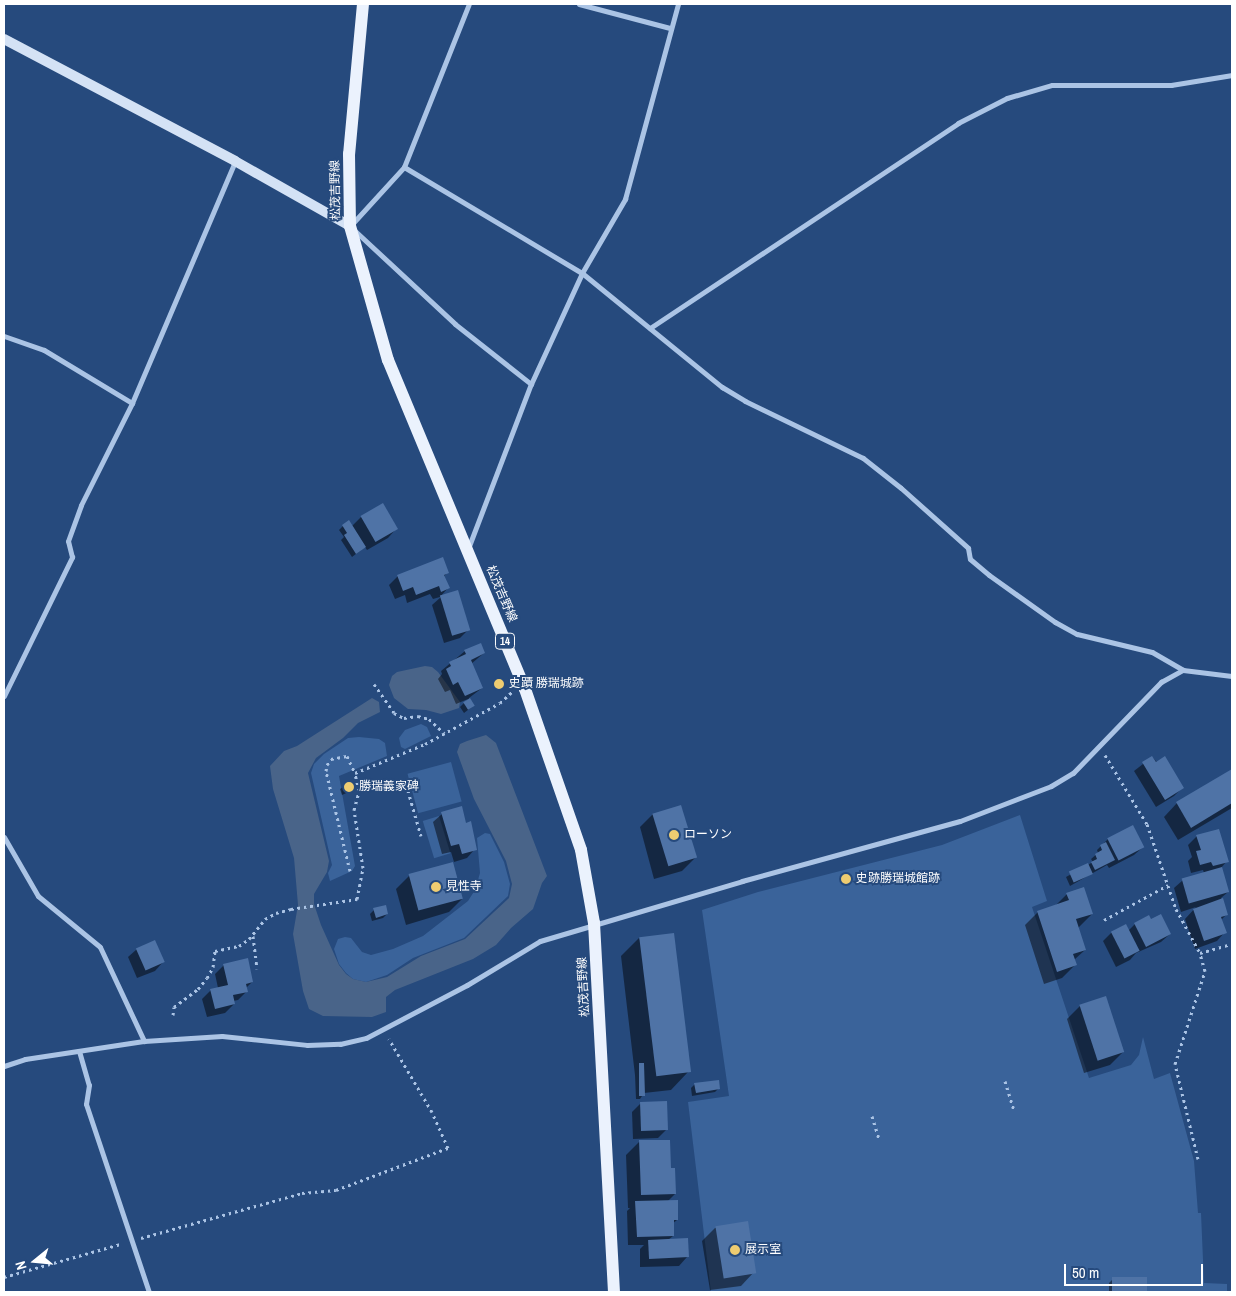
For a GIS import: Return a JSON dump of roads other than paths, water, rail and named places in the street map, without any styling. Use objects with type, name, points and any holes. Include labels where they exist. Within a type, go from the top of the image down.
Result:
[{"type":"main road","name":"松茂吉野線","points":[[363,4],[349,154],[350,226],[388,360],[523,683],[581,850],[594,923],[614,1292]]},
{"type":"street","points":[[350,226],[404,167],[469,4]]},
{"type":"street","points":[[579,4],[670,28]]},
{"type":"street","points":[[467,549],[531,384],[582,273],[625,200],[678,4]]},
{"type":"street","points":[[4,39],[235,161],[350,226],[455,324],[531,384]]},
{"type":"street","points":[[650,328],[958,122],[1007,98],[1052,85],[1170,85],[1232,75]]},
{"type":"street","points":[[4,696],[72,557],[68,541],[78,514],[132,402],[235,161]]},
{"type":"street","points":[[404,167],[582,273],[722,387],[745,401],[864,458],[901,488],[968,548],[970,558],[989,576],[1055,622],[1077,634],[1152,652],[1183,670],[1232,676]]},
{"type":"street","points":[[4,336],[44,350],[132,402]]},
{"type":"street","points":[[4,1066],[25,1059],[144,1041],[222,1036],[307,1045],[340,1044],[366,1038],[467,985],[540,941],[594,923],[960,821],[1051,786],[1073,773],[1100,748],[1161,682],[1183,670]]},
{"type":"street","points":[[4,837],[38,896],[100,947],[144,1041]]},
{"type":"street","points":[[79,1051],[89,1085],[86,1104],[149,1292]]},
{"type":"place","name":"史蹟 勝瑞城跡","points":[[499,684]]},
{"type":"place","name":"勝瑞義家碑","points":[[349,787]]},
{"type":"place","name":"ローソン","points":[[674,835]]},
{"type":"place","name":"史跡勝瑞城館跡","points":[[846,879]]},
{"type":"place","name":"見性寺","points":[[436,887]]},
{"type":"place","name":"展示室","points":[[735,1250]]}]
